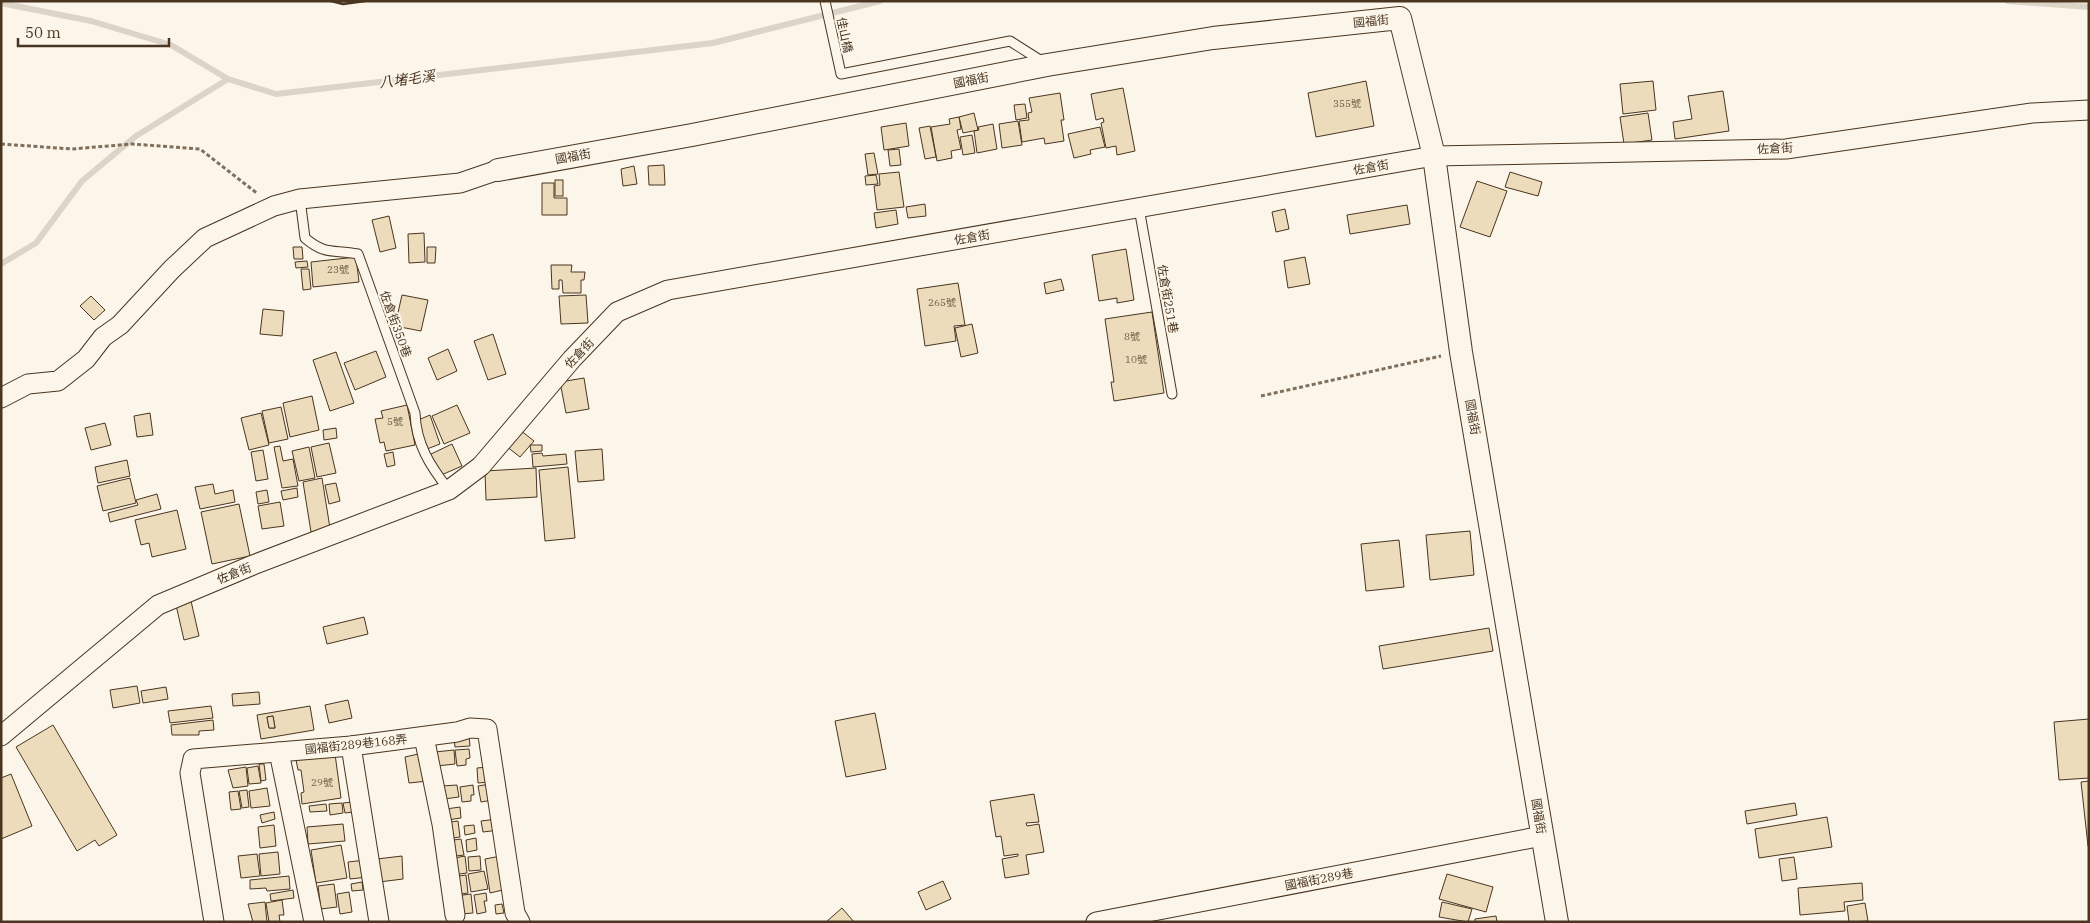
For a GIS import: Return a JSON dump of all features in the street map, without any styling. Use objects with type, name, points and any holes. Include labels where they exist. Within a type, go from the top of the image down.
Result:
[{"type":"street","name":"國福街","points":[[498,170],[692,135],[1047,64],[1213,38],[1400,18],[1434,156],[1461,352],[1522,705],[1557,922]]},
{"type":"street","name":"佐倉街","points":[[1,736],[158,605],[253,565],[449,490],[482,466],[572,360],[617,312],[668,290],[1434,156],[1786,149],[2032,113],[2089,110]]},
{"type":"street","points":[[1,398],[28,384],[58,381],[86,359],[103,337],[120,325],[172,269],[205,238],[274,206],[300,199],[460,183],[498,170]]},
{"type":"street","name":"國福街289巷168弄","points":[[214,922],[190,773],[193,759],[351,746],[458,732],[470,728],[487,729],[516,914],[520,922]]},
{"type":"street","points":[[424,737],[442,824],[455,915]]},
{"type":"street","points":[[351,746],[379,922]]},
{"type":"street","points":[[279,752],[314,922]]},
{"type":"street","name":"國福街289巷","points":[[1096,922],[1542,836]]},
{"type":"lane","name":"佳山橋","points":[[825,1],[841,74],[1010,41],[1047,64]]},
{"type":"lane","name":"佐倉街350巷","points":[[300,199],[305,238],[317,248],[339,253],[358,254],[415,413],[416,430],[421,446],[432,468],[449,490]]},
{"type":"lane","name":"佐倉街251巷","points":[[1139,208],[1172,394]]},
{"type":"path","points":[[1,144],[72,149],[132,144],[200,149],[274,206]]},
{"type":"path","points":[[1261,396],[1461,352]]},
{"type":"building","points":[[1366,81],[1374,126],[1316,137],[1308,93]]},
{"type":"building","points":[[1653,81],[1656,110],[1623,114],[1620,84]]},
{"type":"building","points":[[1123,88],[1135,151],[1117,155],[1116,146],[1106,148],[1101,123],[1104,122],[1103,118],[1096,120],[1091,94]]},
{"type":"building","points":[[1723,91],[1729,131],[1675,139],[1673,122],[1692,119],[1688,96]]},
{"type":"building","points":[[1060,93],[1064,120],[1061,120],[1064,141],[1045,144],[1044,138],[1022,142],[1019,121],[1029,120],[1028,113],[1032,112],[1029,98]]},
{"type":"building","points":[[1025,104],[1027,118],[1016,120],[1014,105]]},
{"type":"building","points":[[974,113],[978,130],[963,133],[959,117]]},
{"type":"building","points":[[1648,113],[1652,140],[1624,144],[1620,117]]},
{"type":"building","points":[[959,117],[961,129],[957,130],[961,149],[951,151],[952,158],[937,161],[931,127],[950,124],[949,119]]},
{"type":"building","points":[[1018,121],[1022,145],[1002,148],[999,124]]},
{"type":"building","points":[[906,123],[909,146],[884,150],[881,127]]},
{"type":"building","points":[[993,124],[997,149],[977,153],[974,131],[979,130],[978,127]]},
{"type":"building","points":[[930,126],[936,157],[925,159],[919,128]]},
{"type":"building","points":[[1100,127],[1105,147],[1090,150],[1091,154],[1074,158],[1068,134]]},
{"type":"building","points":[[972,135],[975,153],[963,155],[960,137]]},
{"type":"building","points":[[899,149],[901,165],[890,166],[888,150]]},
{"type":"building","points":[[874,153],[878,174],[868,175],[865,154]]},
{"type":"building","points":[[664,165],[665,185],[649,185],[648,166]]},
{"type":"building","points":[[634,166],[637,184],[623,186],[621,169]]},
{"type":"building","points":[[899,172],[904,207],[877,210],[874,186],[880,185],[879,174]]},
{"type":"building","points":[[1510,172],[1542,182],[1538,196],[1505,187]]},
{"type":"building","points":[[876,175],[878,184],[866,185],[865,176]]},
{"type":"building","points":[[555,180],[563,180],[563,196],[555,196]]},
{"type":"building","points":[[1477,181],[1507,191],[1490,237],[1460,227]]},
{"type":"building","points":[[542,183],[554,183],[554,198],[567,198],[567,215],[542,215]]},
{"type":"building","points":[[925,204],[926,216],[908,218],[906,207]]},
{"type":"building","points":[[1407,205],[1410,224],[1350,234],[1347,215]]},
{"type":"building","points":[[1285,209],[1289,229],[1276,232],[1272,212]]},
{"type":"building","points":[[896,210],[898,224],[876,228],[874,213]]},
{"type":"building","points":[[389,216],[396,248],[380,252],[372,220]]},
{"type":"building","points":[[424,233],[425,262],[409,263],[408,234]]},
{"type":"building","points":[[293,247],[302,247],[303,259],[294,259]]},
{"type":"building","points":[[427,247],[436,247],[435,263],[427,263]]},
{"type":"building","points":[[1126,249],[1134,300],[1117,303],[1117,298],[1099,301],[1092,255]]},
{"type":"building","points":[[356,257],[359,282],[313,287],[311,262]]},
{"type":"building","points":[[1305,257],[1310,284],[1288,288],[1284,261]]},
{"type":"building","points":[[307,261],[308,267],[296,268],[295,262]]},
{"type":"building","points":[[551,265],[572,265],[571,272],[585,272],[584,280],[581,280],[581,293],[563,293],[562,280],[559,280],[559,289],[552,289]]},
{"type":"building","points":[[301,269],[309,269],[311,289],[303,290]]},
{"type":"building","points":[[1061,279],[1064,290],[1046,294],[1044,283]]},
{"type":"building","points":[[958,283],[965,325],[954,326],[956,341],[925,346],[917,289]]},
{"type":"building","points":[[402,295],[428,300],[421,331],[395,326]]},
{"type":"building","points":[[586,295],[588,323],[561,324],[559,296]]},
{"type":"building","points":[[91,296],[105,310],[94,320],[80,306]]},
{"type":"building","points":[[263,309],[284,311],[282,336],[260,334]]},
{"type":"building","points":[[1152,312],[1164,393],[1114,401],[1111,382],[1114,382],[1105,319]]},
{"type":"building","points":[[972,324],[978,353],[961,357],[955,328]]},
{"type":"building","points":[[493,334],[506,374],[488,380],[474,341]]},
{"type":"building","points":[[448,349],[457,371],[437,380],[428,358]]},
{"type":"building","points":[[376,351],[386,377],[355,390],[344,363]]},
{"type":"building","points":[[336,352],[354,403],[330,411],[313,360]]},
{"type":"building","points":[[584,378],[589,409],[566,413],[560,382]]},
{"type":"building","points":[[312,396],[319,430],[290,437],[283,403]]},
{"type":"building","points":[[407,405],[415,445],[386,451],[384,442],[380,443],[375,419],[383,418],[381,411]]},
{"type":"building","points":[[457,405],[470,433],[444,444],[432,416]]},
{"type":"building","points":[[281,407],[288,439],[269,443],[262,411]]},
{"type":"building","points":[[150,413],[153,435],[137,437],[134,416]]},
{"type":"building","points":[[261,413],[269,445],[249,450],[241,418]]},
{"type":"building","points":[[430,415],[440,444],[427,449],[416,421]]},
{"type":"building","points":[[105,423],[111,445],[91,450],[85,428]]},
{"type":"building","points":[[336,428],[337,438],[324,440],[323,430]]},
{"type":"building","points":[[520,430],[534,441],[520,457],[506,446]]},
{"type":"building","points":[[329,443],[336,473],[317,477],[311,447]]},
{"type":"building","points":[[452,444],[462,466],[439,476],[429,455]]},
{"type":"building","points":[[530,445],[542,445],[542,451],[531,452]]},
{"type":"building","points":[[280,446],[283,461],[293,459],[298,486],[282,488],[274,447]]},
{"type":"building","points":[[309,447],[315,478],[299,481],[292,451]]},
{"type":"building","points":[[602,449],[604,480],[578,482],[575,451]]},
{"type":"building","points":[[263,450],[268,479],[256,481],[251,452]]},
{"type":"building","points":[[393,452],[395,465],[387,467],[384,454]]},
{"type":"building","points":[[542,453],[543,456],[566,454],[567,464],[533,467],[532,454]]},
{"type":"building","points":[[127,460],[130,476],[98,483],[95,467]]},
{"type":"building","points":[[568,467],[575,538],[545,541],[539,470]]},
{"type":"building","points":[[536,468],[537,497],[486,500],[485,471]]},
{"type":"building","points":[[130,478],[136,503],[103,511],[97,486]]},
{"type":"building","points":[[322,478],[330,528],[311,532],[303,482]]},
{"type":"building","points":[[336,483],[340,501],[329,504],[325,485]]},
{"type":"building","points":[[213,484],[215,494],[233,490],[235,502],[200,509],[195,487]]},
{"type":"building","points":[[297,488],[298,497],[283,500],[281,491]]},
{"type":"building","points":[[267,490],[269,502],[258,504],[256,492]]},
{"type":"building","points":[[157,494],[161,509],[110,522],[108,513],[138,505],[136,500]]},
{"type":"building","points":[[280,502],[284,526],[262,529],[258,506]]},
{"type":"building","points":[[239,504],[250,556],[212,564],[201,512]]},
{"type":"building","points":[[177,510],[186,549],[152,557],[149,543],[141,545],[135,520]]},
{"type":"building","points":[[1470,531],[1474,575],[1430,580],[1426,535]]},
{"type":"building","points":[[1399,540],[1404,587],[1366,591],[1361,544]]},
{"type":"building","points":[[191,601],[199,636],[184,640],[176,605]]},
{"type":"building","points":[[364,617],[368,634],[327,644],[323,627]]},
{"type":"building","points":[[1489,628],[1493,651],[1383,669],[1379,646]]},
{"type":"building","points":[[137,686],[140,703],[113,708],[110,690]]},
{"type":"building","points":[[166,687],[168,699],[143,703],[141,691]]},
{"type":"building","points":[[259,692],[260,704],[233,706],[232,694]]},
{"type":"building","points":[[348,700],[352,718],[329,723],[325,705]]},
{"type":"building","points":[[211,706],[213,718],[170,723],[168,711]]},
{"type":"building","points":[[310,706],[314,730],[261,739],[257,715]],"holes":[[[273,716],[275,728],[269,728],[267,717]]]},
{"type":"building","points":[[875,713],[886,769],[846,777],[835,721]]},
{"type":"building","points":[[273,716],[275,728],[269,728],[267,717]]},
{"type":"building","points":[[2089,719],[2089,778],[2059,780],[2054,722]]},
{"type":"building","points":[[213,720],[214,730],[199,731],[199,735],[172,735],[171,725]]},
{"type":"building","points":[[53,725],[117,835],[99,846],[95,840],[77,851],[16,747]]},
{"type":"building","points":[[453,728],[469,735],[470,746],[455,747]]},
{"type":"building","points":[[469,749],[470,758],[466,759],[466,765],[457,766],[455,750]]},
{"type":"building","points":[[454,750],[455,764],[437,766],[435,752]]},
{"type":"building","points":[[423,753],[428,781],[409,783],[405,757]]},
{"type":"building","points":[[335,754],[341,798],[302,804],[301,793],[304,792],[301,770],[298,770],[296,760]]},
{"type":"building","points":[[259,764],[264,764],[266,780],[261,781]]},
{"type":"building","points":[[258,766],[261,783],[249,784],[247,768]]},
{"type":"building","points":[[246,767],[248,786],[233,788],[228,770]]},
{"type":"building","points":[[488,767],[490,782],[478,783],[477,768]]},
{"type":"building","points":[[11,774],[32,826],[1,839],[1,778]]},
{"type":"building","points":[[2089,781],[2089,846],[2088,846],[2081,782]]},
{"type":"building","points":[[490,784],[493,800],[481,802],[478,786]]},
{"type":"building","points":[[457,785],[459,797],[444,799],[442,786]]},
{"type":"building","points":[[473,785],[474,795],[471,795],[471,801],[462,802],[460,787]]},
{"type":"building","points":[[267,788],[270,806],[251,808],[249,791]]},
{"type":"building","points":[[247,790],[249,807],[242,808],[239,791]]},
{"type":"building","points":[[238,791],[241,809],[231,810],[229,792]]},
{"type":"building","points":[[1034,794],[1039,822],[1026,823],[1027,826],[1039,824],[1044,852],[1026,855],[1029,874],[1005,878],[1002,859],[1018,856],[1018,854],[1004,856],[1001,836],[996,837],[990,801]]},
{"type":"building","points":[[352,802],[353,812],[345,813],[343,803]]},
{"type":"building","points":[[342,803],[343,813],[330,815],[329,804]]},
{"type":"building","points":[[1795,803],[1797,815],[1747,824],[1745,811]]},
{"type":"building","points":[[326,804],[327,811],[310,812],[309,806]]},
{"type":"building","points":[[460,807],[461,818],[447,820],[446,809]]},
{"type":"building","points":[[274,812],[275,819],[262,823],[260,815]]},
{"type":"building","points":[[1827,817],[1832,847],[1759,858],[1755,829]]},
{"type":"building","points":[[497,819],[499,830],[483,832],[481,821]]},
{"type":"building","points":[[458,821],[460,837],[446,839],[443,823]]},
{"type":"building","points":[[343,824],[345,841],[308,844],[307,827]]},
{"type":"building","points":[[274,825],[276,846],[260,848],[258,827]]},
{"type":"building","points":[[474,825],[475,833],[465,835],[464,826]]},
{"type":"building","points":[[476,838],[477,850],[467,852],[466,840]]},
{"type":"building","points":[[461,839],[464,855],[448,857],[446,841]]},
{"type":"building","points":[[341,845],[347,878],[316,883],[311,850]]},
{"type":"building","points":[[278,852],[280,874],[261,876],[259,854]]},
{"type":"building","points":[[257,854],[260,876],[241,878],[238,856]]},
{"type":"building","points":[[402,856],[403,879],[379,882],[377,859]]},
{"type":"building","points":[[465,856],[467,873],[452,875],[449,859]]},
{"type":"building","points":[[480,856],[481,870],[469,871],[468,857]]},
{"type":"building","points":[[501,856],[507,889],[490,893],[485,859]]},
{"type":"building","points":[[1794,857],[1797,879],[1782,881],[1779,859]]},
{"type":"building","points":[[366,860],[368,877],[350,879],[348,862]]},
{"type":"building","points":[[484,871],[488,889],[471,892],[468,874]]},
{"type":"building","points":[[1447,874],[1493,887],[1486,912],[1439,899]]},
{"type":"building","points":[[466,875],[468,893],[454,895],[452,877]]},
{"type":"building","points":[[289,876],[290,889],[267,891],[266,888],[250,889],[250,880]]},
{"type":"building","points":[[943,881],[951,899],[926,910],[918,892]]},
{"type":"building","points":[[362,882],[363,890],[352,891],[351,884]]},
{"type":"building","points":[[1862,883],[1863,900],[1844,902],[1845,911],[1800,915],[1798,888]]},
{"type":"building","points":[[334,884],[337,907],[321,909],[318,886]]},
{"type":"building","points":[[293,890],[294,898],[271,901],[270,894]]},
{"type":"building","points":[[349,892],[352,912],[340,914],[337,894]]},
{"type":"building","points":[[486,893],[487,901],[484,901],[486,912],[477,914],[474,895]]},
{"type":"building","points":[[471,894],[473,913],[460,914],[455,896]]},
{"type":"building","points":[[282,900],[284,915],[279,915],[280,922],[269,922],[266,903]]},
{"type":"building","points":[[265,902],[267,922],[253,922],[248,904]]},
{"type":"building","points":[[1442,902],[1472,909],[1468,922],[1439,917]]},
{"type":"building","points":[[1865,903],[1868,921],[1849,922],[1847,906]]},
{"type":"building","points":[[502,904],[504,913],[496,914],[495,905]]},
{"type":"building","points":[[842,908],[854,922],[826,922]]},
{"type":"building","points":[[1496,916],[1497,922],[1475,922],[1475,919]]},
{"type":"waterway","name":"八堵毛溪","points":[[1,264],[36,243],[82,181],[136,136],[228,79],[276,94],[713,43],[880,1]]},
{"type":"waterway","name":"八堵毛溪","points":[[2008,1],[2089,7]]},
{"type":"waterway","points":[[1,3],[91,21],[171,45],[228,79]]},
{"type":"wall","points":[[331,1],[343,4],[365,1]]}]
